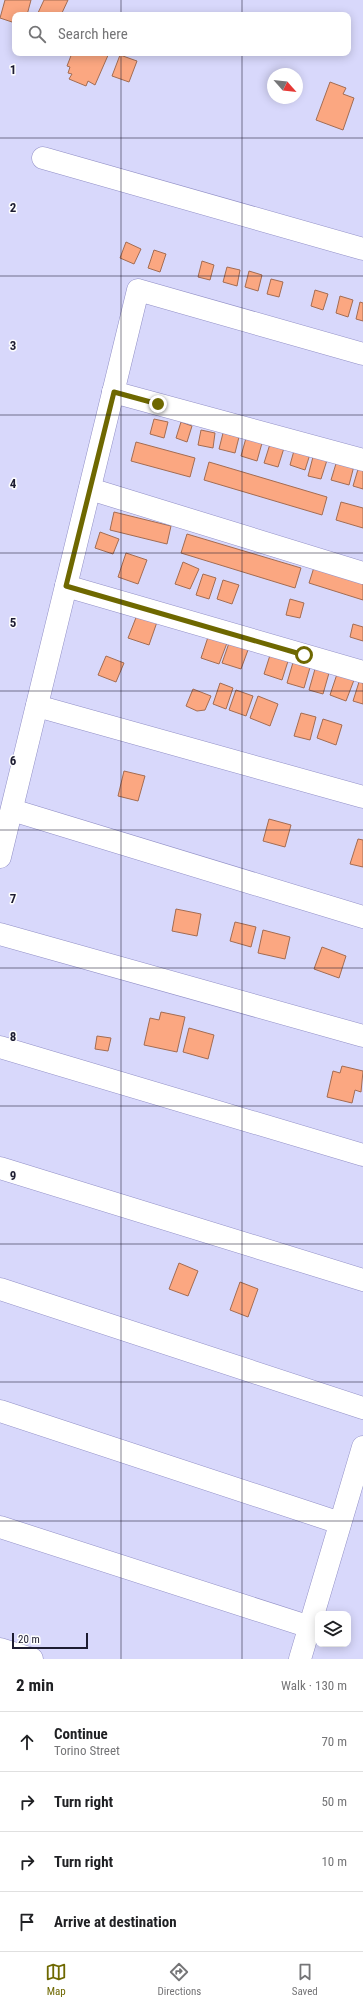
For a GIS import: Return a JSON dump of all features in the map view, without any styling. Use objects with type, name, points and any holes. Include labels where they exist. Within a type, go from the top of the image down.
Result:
[{"type":"street","points":[[43,158],[363,249]]},
{"type":"street","points":[[0,857],[138,290],[363,354]]},
{"type":"street","points":[[114,392],[363,460]]},
{"type":"street","points":[[90,489],[363,573]]},
{"type":"street","points":[[66,586],[363,672]]},
{"type":"street","points":[[37,706],[363,797]]},
{"type":"street","points":[[12,810],[363,917]]},
{"type":"street","points":[[0,934],[363,1036]]},
{"type":"street","points":[[0,1047],[363,1155]]},
{"type":"street","points":[[0,1168],[363,1280]]},
{"type":"street","points":[[0,1288],[363,1408]]},
{"type":"street","points":[[0,1411],[340,1523]]},
{"type":"street","points":[[300,1659],[363,1448]]},
{"type":"street","points":[[0,1527],[310,1626]]},
{"type":"street","points":[[0,1649],[32,1659]]},
{"type":"building","points":[[5,0],[31,0],[28,12],[12,12],[12,22],[0,18]]},
{"type":"building","points":[[44,0],[68,0],[62,12],[38,12]]},
{"type":"building","points":[[71,56],[108,56],[95,85],[88,81],[86,86],[69,79],[72,74],[68,73],[70,67],[67,66]]},
{"type":"building","points":[[120,56],[137,61],[129,82],[112,76]]},
{"type":"building","points":[[330,82],[346,88],[343,94],[354,98],[343,130],[316,120]]},
{"type":"building","points":[[126,242],[141,249],[134,264],[120,258]]},
{"type":"building","points":[[154,250],[166,254],[160,272],[148,268]]},
{"type":"building","points":[[202,261],[214,265],[210,280],[198,277]]},
{"type":"building","points":[[227,267],[240,270],[237,286],[223,282]]},
{"type":"building","points":[[249,271],[262,275],[258,291],[245,287]]},
{"type":"building","points":[[271,279],[283,282],[279,297],[267,294]]},
{"type":"building","points":[[315,290],[328,294],[323,310],[311,306]]},
{"type":"building","points":[[340,296],[353,300],[348,317],[336,313]]},
{"type":"building","points":[[360,302],[363,303],[363,321],[356,319]]},
{"type":"building","points":[[154,419],[168,422],[164,438],[150,434]]},
{"type":"building","points":[[181,422],[192,426],[187,442],[176,438]]},
{"type":"building","points":[[201,430],[215,433],[213,448],[198,445]]},
{"type":"building","points":[[223,433],[239,437],[235,453],[219,449]]},
{"type":"building","points":[[246,438],[262,443],[257,461],[241,456]]},
{"type":"building","points":[[136,442],[195,458],[190,477],[131,461]]},
{"type":"building","points":[[270,444],[284,448],[278,467],[264,463]]},
{"type":"building","points":[[295,447],[311,451],[305,470],[290,465]]},
{"type":"building","points":[[314,453],[328,457],[321,479],[308,476]]},
{"type":"building","points":[[338,457],[355,462],[349,485],[331,480]]},
{"type":"building","points":[[209,462],[327,497],[322,515],[204,480]]},
{"type":"building","points":[[359,466],[363,467],[363,489],[353,486]]},
{"type":"building","points":[[341,502],[363,508],[363,528],[336,520]]},
{"type":"building","points":[[114,512],[171,526],[167,544],[110,530]]},
{"type":"building","points":[[100,532],[119,539],[113,554],[95,548]]},
{"type":"building","points":[[187,534],[301,568],[295,588],[181,553]]},
{"type":"building","points":[[126,553],[147,560],[138,584],[118,577]]},
{"type":"building","points":[[316,561],[363,576],[363,600],[309,583]]},
{"type":"building","points":[[183,562],[199,569],[190,589],[175,584]]},
{"type":"building","points":[[203,574],[216,578],[209,599],[196,595]]},
{"type":"building","points":[[223,580],[239,585],[232,604],[217,599]]},
{"type":"building","points":[[290,599],[304,603],[300,618],[286,615]]},
{"type":"building","points":[[137,615],[157,622],[149,645],[128,638]]},
{"type":"building","points":[[353,624],[363,627],[363,641],[350,637]]},
{"type":"building","points":[[208,637],[227,643],[219,664],[201,658]]},
{"type":"building","points":[[229,643],[248,650],[241,669],[222,663]]},
{"type":"building","points":[[271,652],[289,658],[282,680],[264,674]]},
{"type":"building","points":[[106,656],[124,663],[116,682],[98,675]]},
{"type":"building","points":[[294,659],[311,664],[304,688],[287,683]]},
{"type":"building","points":[[315,669],[329,673],[323,694],[309,690]]},
{"type":"building","points":[[337,674],[354,680],[346,701],[330,695]]},
{"type":"building","points":[[359,682],[363,683],[363,704],[353,701]]},
{"type":"building","points":[[220,683],[233,688],[226,709],[213,704]]},
{"type":"building","points":[[193,689],[211,696],[205,710],[197,711],[186,706]]},
{"type":"building","points":[[236,690],[253,696],[246,716],[229,710]]},
{"type":"building","points":[[258,696],[278,704],[270,726],[250,718]]},
{"type":"building","points":[[301,713],[316,717],[310,740],[294,736]]},
{"type":"building","points":[[323,719],[342,725],[336,745],[317,738]]},
{"type":"building","points":[[124,771],[145,776],[138,801],[118,796]]},
{"type":"building","points":[[269,819],[291,825],[285,847],[263,841]]},
{"type":"building","points":[[358,839],[363,840],[363,867],[350,864]]},
{"type":"building","points":[[176,909],[201,914],[197,936],[172,931]]},
{"type":"building","points":[[235,922],[256,927],[251,947],[230,941]]},
{"type":"building","points":[[263,930],[290,937],[285,959],[258,953]]},
{"type":"building","points":[[322,947],[346,956],[339,978],[314,969]]},
{"type":"building","points":[[161,1012],[185,1017],[177,1052],[144,1045],[150,1018],[159,1020]]},
{"type":"building","points":[[189,1028],[214,1035],[208,1059],[183,1052]]},
{"type":"building","points":[[97,1036],[111,1038],[108,1051],[95,1049]]},
{"type":"building","points":[[342,1066],[363,1071],[361,1092],[355,1090],[352,1103],[327,1097],[333,1071],[340,1073]]},
{"type":"building","points":[[179,1263],[198,1271],[188,1296],[169,1289]]},
{"type":"building","points":[[240,1282],[258,1289],[248,1317],[230,1310]]},
{"type":"route","points":[[158,404],[114,392],[66,586],[304,655]]}]
